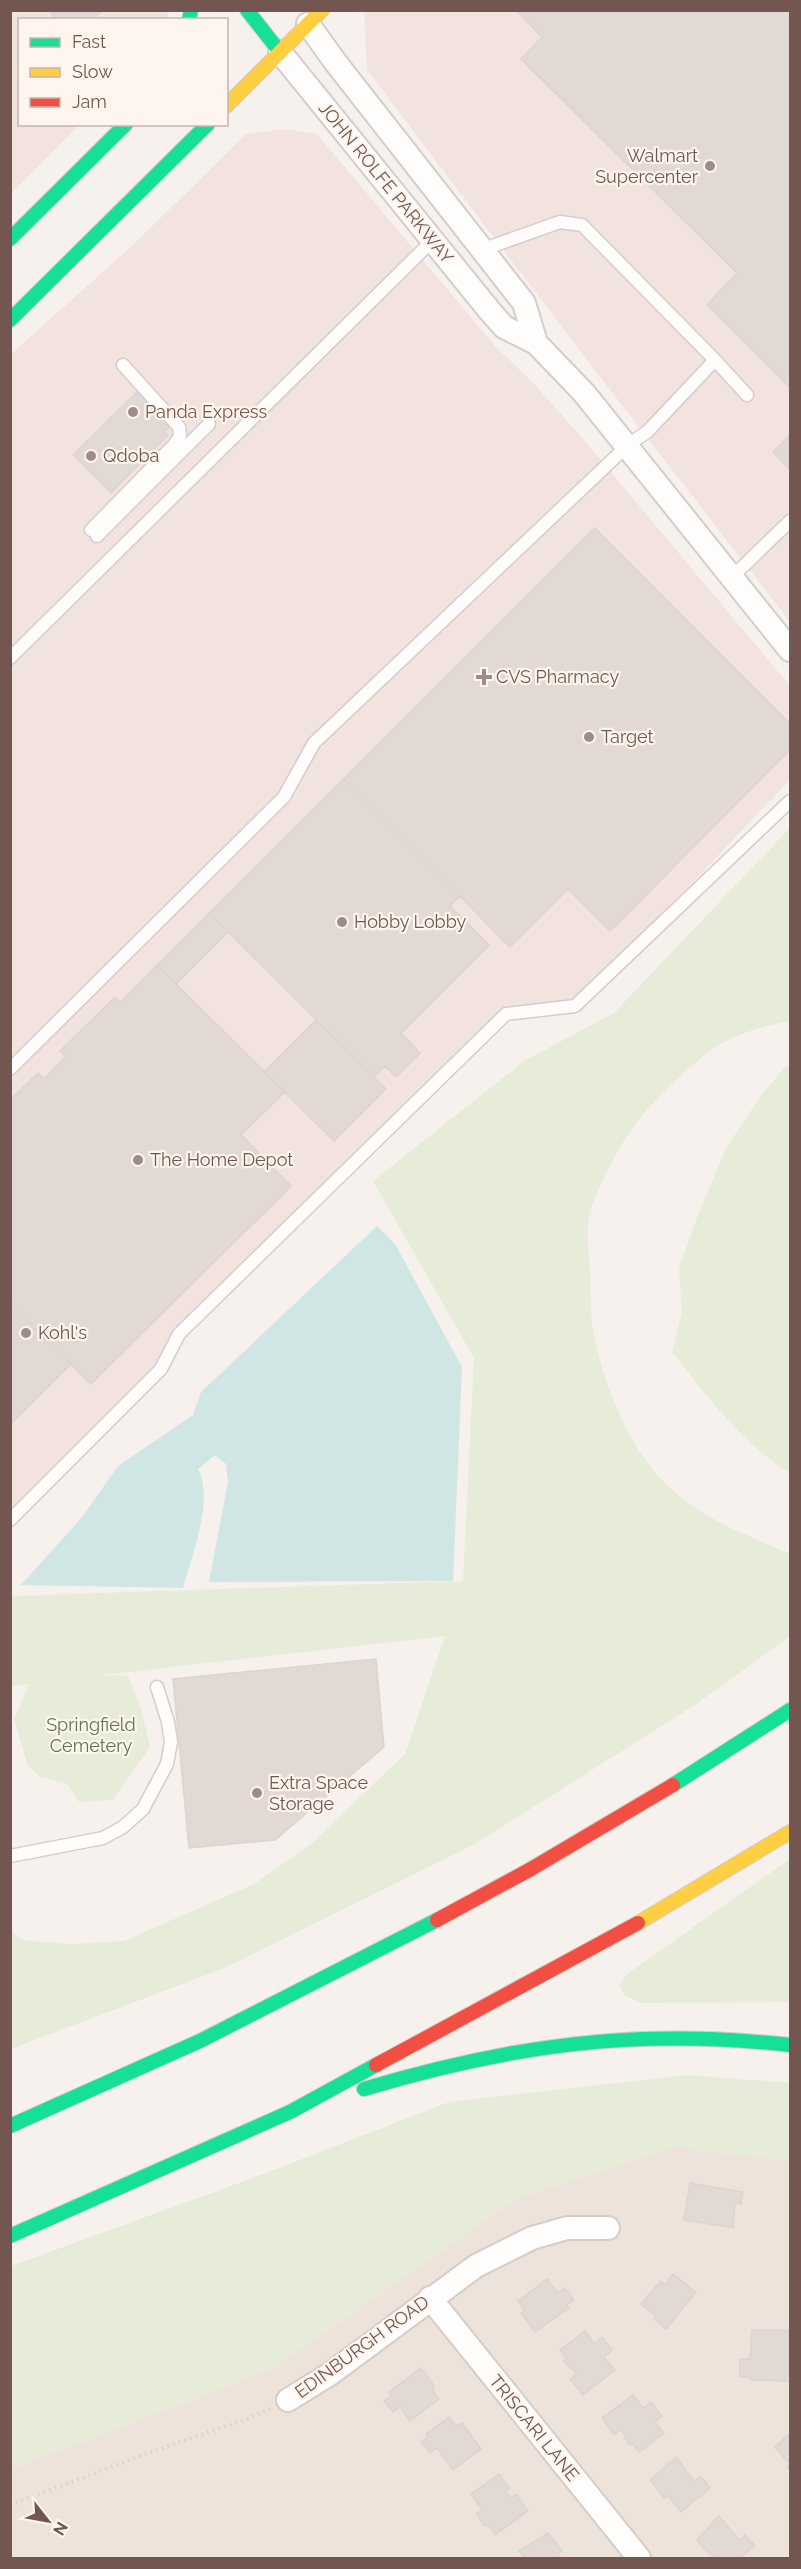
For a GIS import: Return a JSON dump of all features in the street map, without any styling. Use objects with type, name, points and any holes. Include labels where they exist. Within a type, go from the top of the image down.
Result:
[{"type":"main road","name":"JOHN ROLFE PARKWAY","points":[[248,10],[280,52]]},
{"type":"main road","points":[[228,104],[280,52],[310,15]]},
{"type":"main road","points":[[10,239],[124,126]]},
{"type":"main road","points":[[10,320],[206,126]]},
{"type":"main road","points":[[10,2126],[165,2058],[403,1939],[512,1881],[633,1810],[790,1710]]},
{"type":"main road","points":[[10,2236],[290,2112],[646,1919],[790,1832]]},
{"type":"main road","points":[[290,2112],[469,2060],[549,2046],[636,2037],[718,2037],[790,2045]]},
{"type":"street","name":"JOHN ROLFE PARKWAY","points":[[310,15],[408,156],[484,249],[524,303],[536,343]]},
{"type":"street","name":"JOHN ROLFE PARKWAY","points":[[280,52],[504,327],[536,343],[584,393],[790,650]]},
{"type":"street","name":"EDINBURGH ROAD","points":[[288,2400],[330,2374],[476,2266],[532,2238],[567,2228],[608,2228]]},
{"type":"street","name":"TRISCARI LANE","points":[[430,2298],[639,2559]]},
{"type":"lane","points":[[484,249],[560,222],[582,225],[715,360],[747,396]]},
{"type":"lane","points":[[10,658],[432,241]]},
{"type":"lane","points":[[10,1069],[284,797],[314,743],[627,446],[648,431],[715,360]]},
{"type":"lane","points":[[123,365],[179,427],[180,436],[94,533],[209,424]]},
{"type":"lane","points":[[732,577],[790,521]]},
{"type":"lane","points":[[10,1520],[161,1369],[179,1334],[506,1014],[576,1006],[790,801]]},
{"type":"lane","points":[[10,1856],[103,1838],[123,1827],[143,1809],[167,1764],[171,1742],[168,1722],[157,1687]]},
{"type":"path","name":"EDINBURGH ROAD","points":[[10,2505],[247,2419],[288,2400]]},
{"type":"shaded area","points":[[364,10],[790,11],[790,622],[367,70]]},
{"type":"shaded area","points":[[11,11],[169,11],[168,18],[18,18],[18,126],[78,126],[11,194]]},
{"type":"shaded area","points":[[285,129],[317,134],[494,345],[535,385],[579,434],[790,686],[790,780],[575,1006],[506,1014],[179,1334],[161,1369],[10,1520],[10,355],[135,243],[246,134]]},
{"type":"shaded area","points":[[674,2147],[790,2161],[790,2558],[11,2558],[11,2469],[272,2369],[517,2198]]},
{"type":"green space","name":"Springfield Cemetery","points":[[790,828],[790,1021],[751,1031],[714,1048],[684,1073],[652,1105],[630,1132],[602,1181],[589,1216],[588,1236],[593,1329],[602,1367],[626,1427],[659,1477],[687,1502],[720,1522],[790,1554],[790,1636],[695,1705],[473,1845],[227,1967],[11,2049],[11,1931],[22,1940],[70,1944],[124,1941],[254,1884],[310,1845],[405,1754],[445,1636],[102,1675],[128,1676],[141,1708],[150,1747],[113,1800],[79,1802],[66,1783],[40,1777],[28,1766],[14,1719],[29,1684],[11,1686],[11,1596],[463,1581],[474,1358],[373,1181],[524,1061],[614,1013]]},
{"type":"green space","points":[[790,1065],[790,1473],[756,1448],[726,1418],[672,1352],[682,1312],[679,1269],[696,1220],[726,1148],[760,1097],[783,1069]]},
{"type":"green space","points":[[790,1859],[790,2002],[641,2003],[624,1995],[619,1985],[627,1974]]},
{"type":"green space","points":[[688,2075],[790,2083],[790,2161],[674,2147],[517,2198],[272,2369],[11,2469],[11,2266],[266,2173],[449,2102]]},
{"type":"water","points":[[377,1226],[395,1244],[462,1367],[453,1581],[209,1582],[228,1482],[226,1464],[215,1455],[198,1469],[204,1496],[203,1511],[183,1588],[21,1585],[83,1516],[118,1466],[193,1415],[201,1392]]},
{"type":"building","points":[[49,10],[103,10],[94,18],[55,18]]},
{"type":"building","name":"Walmart Supercenter","points":[[516,10],[790,10],[790,388],[707,305],[737,273],[521,59],[542,37]]},
{"type":"building","points":[[137,392],[152,404],[150,405],[170,426],[164,432],[168,435],[111,493],[73,455]]},
{"type":"building","points":[[790,435],[790,470],[773,452]]},
{"type":"building","name":"Target","points":[[595,528],[790,724],[790,750],[610,931],[568,889],[510,947],[344,779]]},
{"type":"building","name":"Hobby Lobby","points":[[344,779],[460,896],[450,906],[489,945],[401,1033],[420,1053],[396,1077],[385,1066],[374,1077],[209,913]]},
{"type":"building","points":[[209,913],[228,932],[176,984],[157,965]]},
{"type":"building","name":"The Home Depot","points":[[157,965],[285,1092],[241,1135],[291,1186],[91,1384],[10,1302],[10,1100],[38,1073],[44,1079],[66,1057],[60,1051],[115,997],[120,1003]]},
{"type":"building","points":[[316,1020],[386,1089],[334,1141],[264,1072]]},
{"type":"building","name":"Kohl's","points":[[10,1302],[71,1364],[10,1425]]},
{"type":"building","name":"Extra Space Storage","points":[[376,1659],[384,1747],[275,1840],[189,1848],[173,1679]]},
{"type":"building","points":[[690,2183],[743,2192],[741,2204],[735,2203],[733,2228],[684,2220]]},
{"type":"building","points":[[673,2274],[696,2292],[666,2329],[654,2319],[656,2316],[641,2304],[661,2281],[665,2285]]},
{"type":"building","points":[[547,2279],[558,2293],[565,2288],[574,2300],[566,2305],[569,2308],[535,2332],[521,2313],[525,2311],[518,2301]]},
{"type":"building","points":[[752,2330],[788,2330],[790,2381],[750,2380],[750,2377],[740,2377],[740,2359],[750,2359]]},
{"type":"building","points":[[585,2331],[594,2343],[602,2337],[612,2350],[604,2357],[615,2370],[583,2395],[570,2379],[577,2374],[564,2361],[567,2359],[560,2350]]},
{"type":"building","points":[[421,2368],[435,2387],[432,2390],[439,2399],[410,2421],[400,2407],[393,2412],[384,2401],[391,2396],[389,2392]]},
{"type":"building","points":[[633,2395],[643,2408],[651,2402],[662,2416],[655,2422],[664,2433],[639,2452],[632,2443],[629,2445],[621,2429],[614,2435],[602,2418]]},
{"type":"building","points":[[449,2417],[456,2426],[462,2423],[481,2449],[453,2470],[437,2448],[430,2453],[421,2442],[428,2437],[426,2434]]},
{"type":"building","points":[[790,2433],[790,2464],[775,2447]]},
{"type":"building","points":[[676,2457],[694,2481],[701,2476],[710,2488],[681,2512],[668,2495],[664,2498],[650,2480]]},
{"type":"building","points":[[499,2474],[509,2488],[505,2491],[511,2498],[516,2494],[528,2511],[495,2535],[488,2524],[485,2526],[476,2514],[482,2510],[471,2494]]},
{"type":"building","points":[[719,2516],[739,2540],[745,2535],[755,2546],[740,2558],[710,2558],[714,2555],[712,2553],[710,2555],[697,2540]]},
{"type":"building","points":[[548,2533],[562,2551],[557,2554],[561,2558],[525,2558],[519,2551]]},
{"type":"traffic: fast","points":[[189,18],[191,10]]},
{"type":"traffic: fast","points":[[247,10],[280,52]]},
{"type":"traffic: fast","points":[[10,239],[124,126]]},
{"type":"traffic: fast","points":[[10,320],[206,126]]},
{"type":"traffic: fast","points":[[673,1785],[790,1710]]},
{"type":"traffic: fast","points":[[10,2126],[200,2041],[437,1920]]},
{"type":"traffic: fast","points":[[364,2089],[471,2061],[575,2044],[679,2039],[734,2040],[790,2045]]},
{"type":"traffic: fast","points":[[10,2236],[290,2112],[376,2065]]},
{"type":"traffic: slow","points":[[228,104],[322,10]]},
{"type":"traffic: slow","points":[[638,1923],[790,1832]]},
{"type":"traffic: jam","points":[[437,1920],[531,1869],[673,1785]]},
{"type":"traffic: jam","points":[[376,2065],[638,1923]]},
{"type":"place","name":"Walmart Supercenter","points":[[710,166]]},
{"type":"place","name":"Panda Express","points":[[133,412]]},
{"type":"place","name":"Qdoba","points":[[91,456]]},
{"type":"place","name":"CVS Pharmacy","points":[[484,677]]},
{"type":"place","name":"Target","points":[[589,737]]},
{"type":"place","name":"Hobby Lobby","points":[[342,922]]},
{"type":"place","name":"The Home Depot","points":[[138,1160]]},
{"type":"place","name":"Kohl's","points":[[26,1333]]},
{"type":"place","name":"Extra Space Storage","points":[[257,1793]]}]
